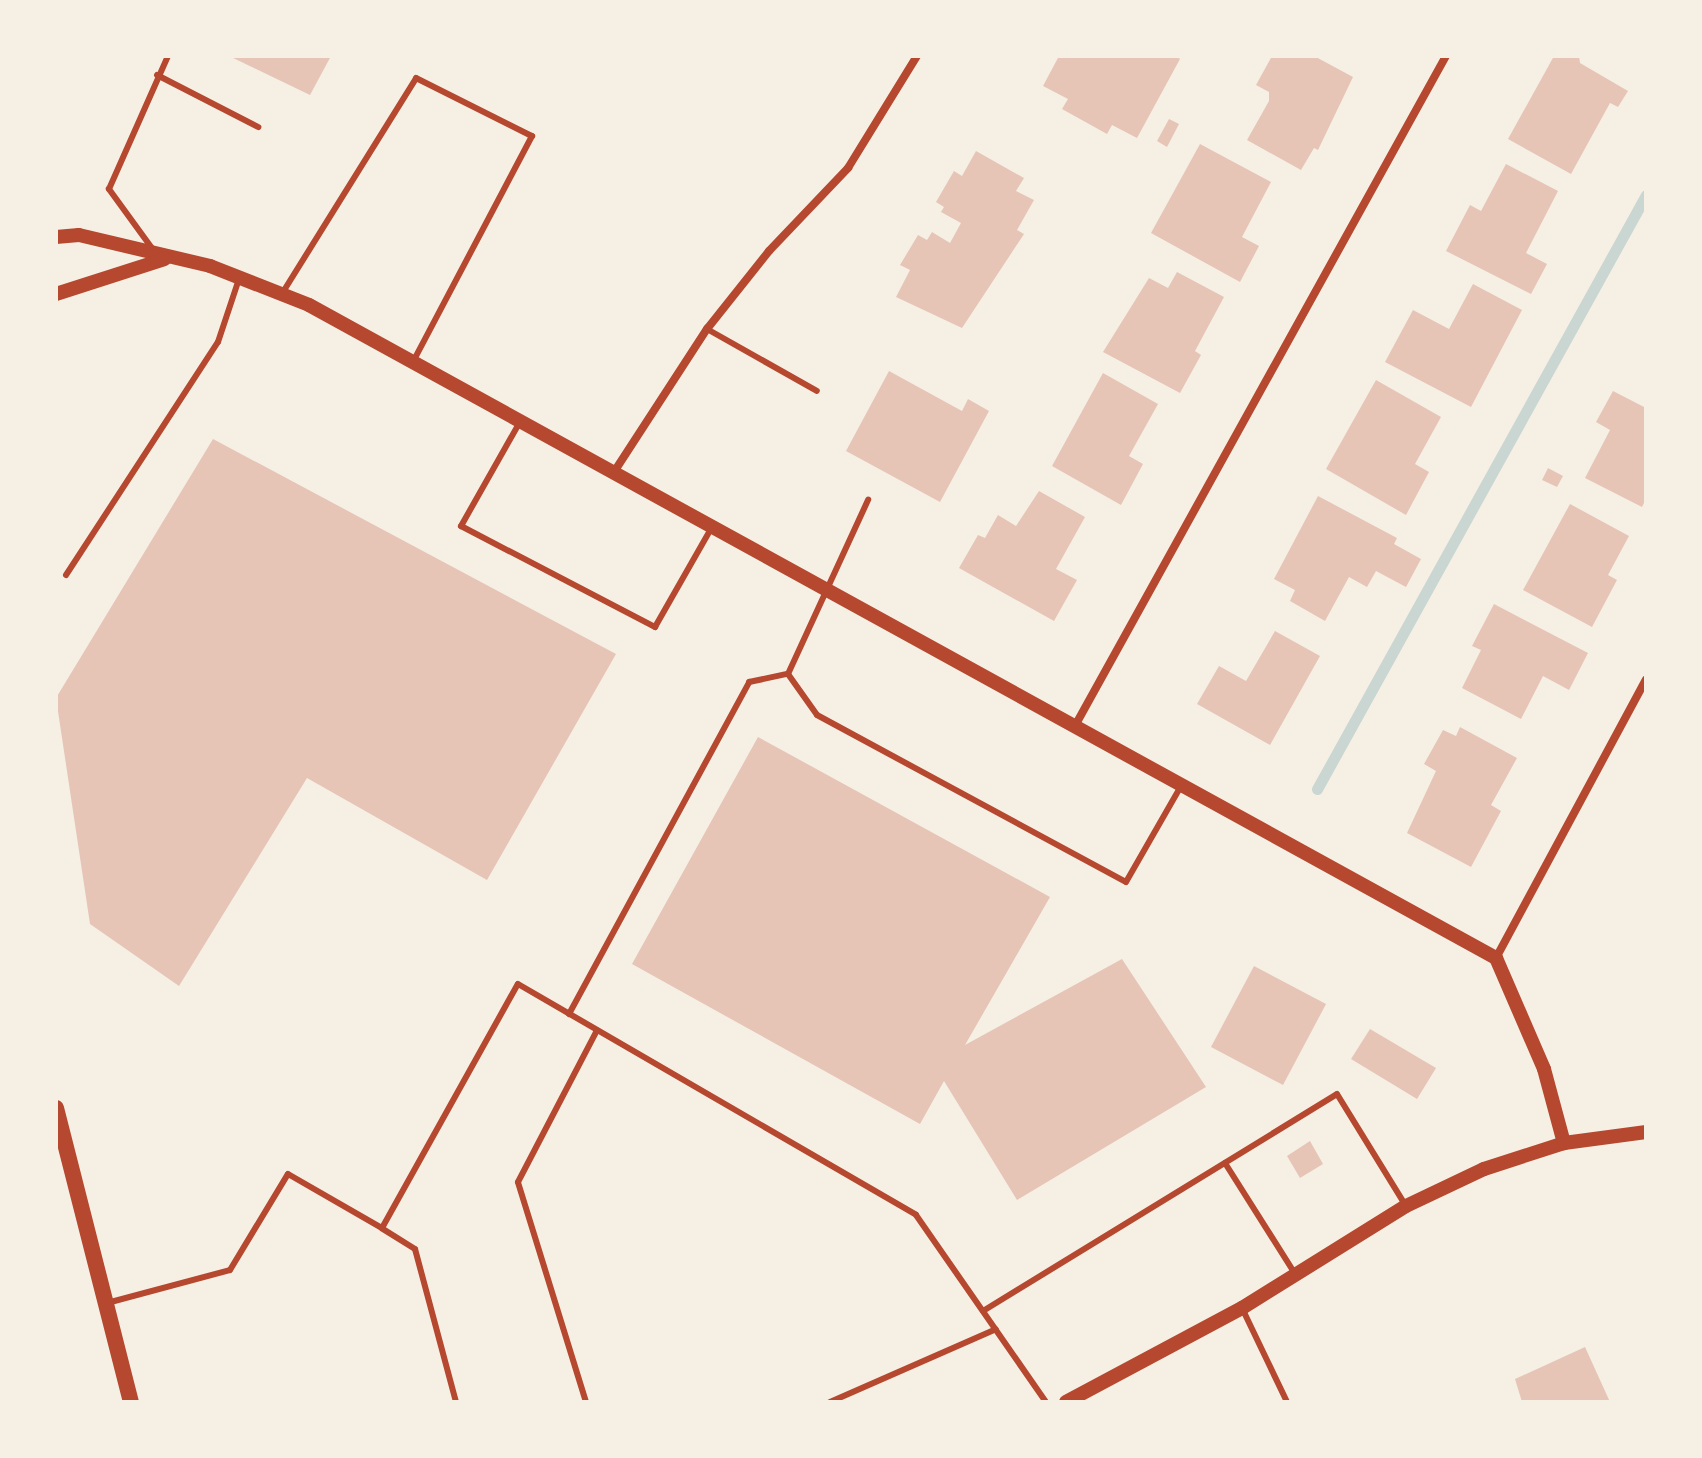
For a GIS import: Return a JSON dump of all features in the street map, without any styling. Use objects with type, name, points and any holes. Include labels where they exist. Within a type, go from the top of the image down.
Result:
[{"type":"main road","points":[[56,1108],[131,1402]]},
{"type":"street","points":[[614,472],[707,329],[769,251],[848,168],[917,56]]},
{"type":"street","points":[[1076,724],[1446,56]]},
{"type":"street","points":[[56,237],[79,235],[240,275],[283,292],[1076,724],[1496,958],[1544,1069],[1564,1143]]},
{"type":"street","points":[[56,294],[162,258]]},
{"type":"street","points":[[1496,958],[1646,680]]},
{"type":"street","points":[[1066,1402],[1242,1308],[1294,1272],[1406,1206],[1484,1169],[1564,1143],[1646,1132]]},
{"type":"lane","points":[[162,258],[109,189],[168,56]]},
{"type":"lane","points":[[157,75],[258,127]]},
{"type":"lane","points":[[283,292],[416,78],[532,136],[413,362]]},
{"type":"lane","points":[[66,575],[218,342],[240,275]]},
{"type":"lane","points":[[707,329],[817,391]]},
{"type":"lane","points":[[521,420],[461,526],[655,627],[713,526]]},
{"type":"lane","points":[[788,674],[868,500]]},
{"type":"lane","points":[[788,674],[817,715],[1126,882],[1183,783]]},
{"type":"lane","points":[[569,1014],[749,682],[788,674]]},
{"type":"lane","points":[[382,1228],[518,984],[916,1215],[1046,1402]]},
{"type":"lane","points":[[586,1402],[518,1182],[597,1030]]},
{"type":"lane","points":[[983,1311],[1337,1094],[1406,1206]]},
{"type":"lane","points":[[1225,1163],[1294,1272]]},
{"type":"lane","points":[[105,1304],[230,1270],[288,1174],[415,1249],[456,1402]]},
{"type":"lane","points":[[1242,1308],[1287,1402]]},
{"type":"lane","points":[[830,1402],[996,1329]]},
{"type":"building","points":[[229,56],[331,56],[310,95]]},
{"type":"building","points":[[1059,56],[1176,56],[1180,59],[1137,138],[1112,125],[1107,134],[1062,109],[1068,99],[1043,86]]},
{"type":"building","points":[[1272,56],[1314,56],[1353,77],[1318,150],[1314,148],[1301,170],[1247,140],[1269,101],[1269,92],[1256,85]]},
{"type":"building","points":[[1554,56],[1579,56],[1580,63],[1628,91],[1618,107],[1610,103],[1571,174],[1508,139]]},
{"type":"building","points":[[1169,119],[1179,124],[1167,147],[1157,141]]},
{"type":"building","points":[[1200,144],[1271,182],[1242,237],[1259,246],[1240,282],[1151,233]]},
{"type":"building","points":[[976,151],[1024,178],[1016,191],[1034,200],[1017,230],[1024,234],[962,328],[896,297],[910,270],[900,265],[918,235],[927,240],[932,232],[950,243],[961,223],[941,212],[944,207],[936,202],[954,171],[962,176]]},
{"type":"building","points":[[1506,164],[1558,191],[1526,253],[1547,264],[1531,294],[1446,251],[1470,205],[1481,211]]},
{"type":"building","points":[[1177,272],[1224,297],[1195,351],[1201,355],[1180,393],[1103,352],[1149,278],[1168,288]]},
{"type":"building","points":[[1473,284],[1522,310],[1471,407],[1385,362],[1413,310],[1449,329]]},
{"type":"building","points":[[889,371],[962,411],[968,399],[989,411],[940,502],[846,451]]},
{"type":"building","points":[[1103,373],[1158,404],[1129,456],[1143,464],[1121,505],[1052,466]]},
{"type":"building","points":[[1376,380],[1441,417],[1415,464],[1429,472],[1406,515],[1326,469]]},
{"type":"building","points":[[1613,391],[1646,408],[1646,499],[1642,507],[1585,478],[1610,430],[1596,422]]},
{"type":"building","points":[[213,439],[616,654],[487,880],[307,778],[179,986],[90,924],[56,698]]},
{"type":"building","points":[[1548,468],[1563,476],[1557,487],[1542,480]]},
{"type":"building","points":[[1039,491],[1085,517],[1056,569],[1077,580],[1054,621],[959,568],[978,535],[985,538],[998,515],[1016,526]]},
{"type":"building","points":[[1318,496],[1397,538],[1394,544],[1421,559],[1406,587],[1376,571],[1367,587],[1349,577],[1325,621],[1290,601],[1295,590],[1274,579]]},
{"type":"building","points":[[1570,504],[1629,536],[1608,575],[1617,580],[1592,627],[1523,590]]},
{"type":"building","points":[[1494,604],[1588,653],[1569,690],[1543,676],[1521,719],[1462,688],[1481,650],[1472,646]]},
{"type":"building","points":[[1275,631],[1320,656],[1270,745],[1197,704],[1219,666],[1246,681]]},
{"type":"building","points":[[1460,727],[1517,758],[1491,805],[1501,811],[1471,867],[1407,833],[1436,771],[1424,764],[1443,730],[1456,736]]},
{"type":"building","points":[[758,737],[1050,897],[965,1045],[1122,959],[1206,1087],[1017,1200],[944,1081],[920,1124],[632,964]]},
{"type":"building","points":[[1254,966],[1326,1004],[1283,1085],[1211,1047]]},
{"type":"building","points":[[1370,1029],[1436,1068],[1417,1099],[1351,1059]]},
{"type":"building","points":[[1310,1141],[1323,1164],[1300,1178],[1287,1156]]},
{"type":"building","points":[[1585,1347],[1610,1402],[1522,1402],[1515,1379]]},
{"type":"waterway","points":[[1317,789],[1646,195]]}]
